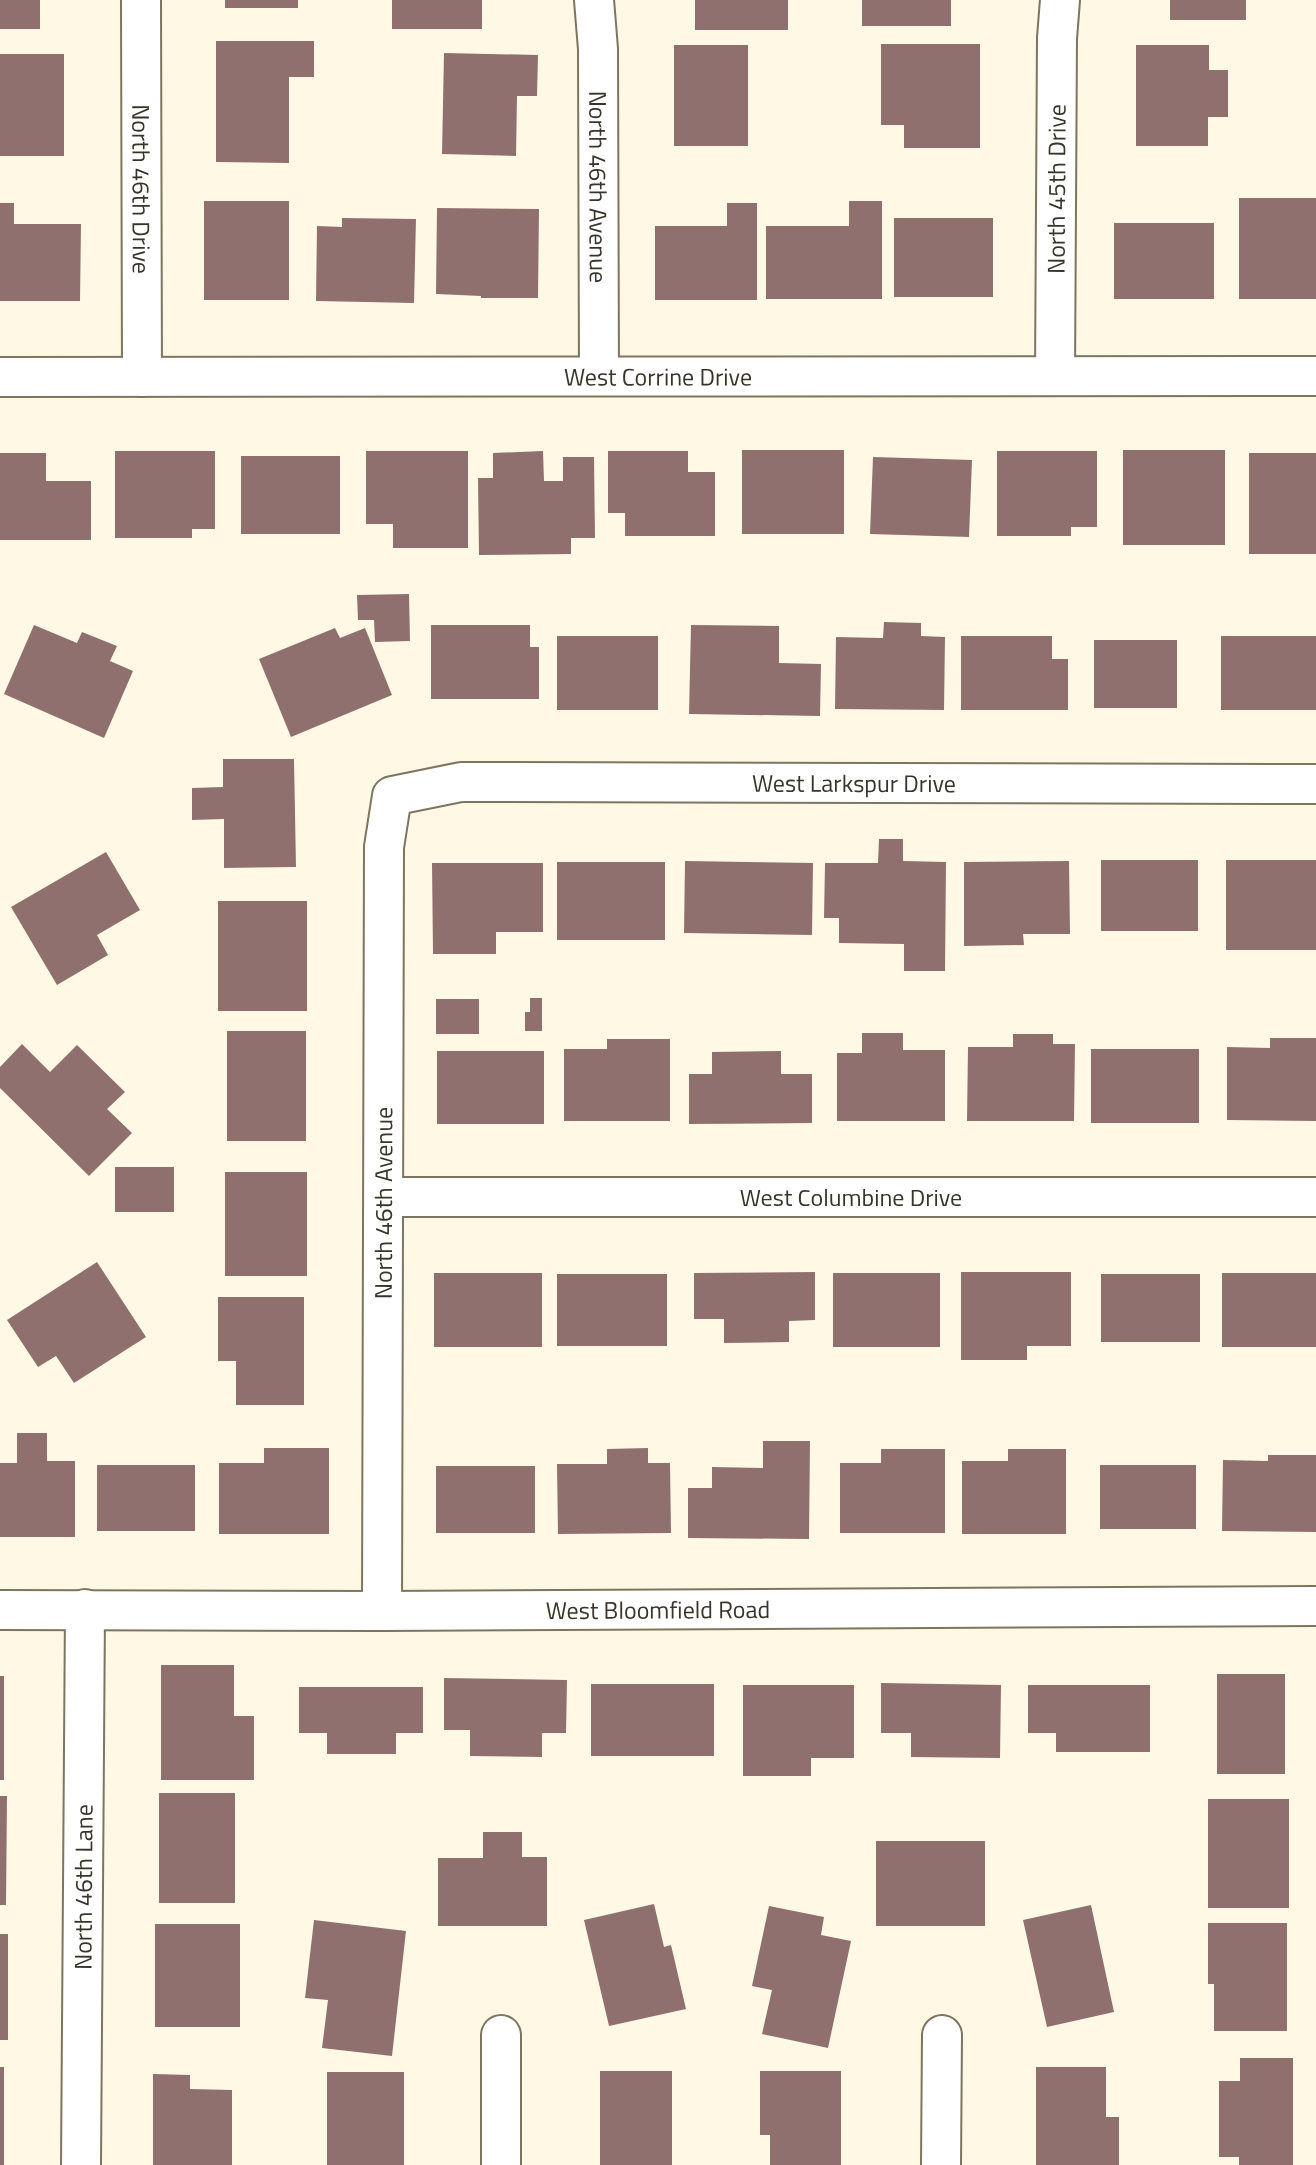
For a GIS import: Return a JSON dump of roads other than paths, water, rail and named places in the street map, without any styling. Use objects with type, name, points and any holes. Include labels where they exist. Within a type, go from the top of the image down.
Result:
[{"type":"street","name":"North 46th Drive","points":[[141,0],[142,377]]},
{"type":"street","name":"North 46th Avenue","points":[[594,0],[598,50],[599,376]]},
{"type":"street","name":"North 45th Drive","points":[[1055,376],[1057,38],[1060,0]]},
{"type":"street","name":"West Corrine Drive","points":[[0,377],[1316,376]]},
{"type":"street","name":"West Larkspur Drive","points":[[393,796],[461,782],[1316,784]]},
{"type":"street","name":"North 46th Avenue","points":[[382,1611],[384,847],[393,796]]},
{"type":"street","name":"West Columbine Drive","points":[[385,1197],[1316,1197]]},
{"type":"street","name":"West Bloomfield Road","points":[[0,1610],[382,1611],[1316,1606]]},
{"type":"street","name":"North 46th Lane","points":[[81,2165],[85,1609]]},
{"type":"street","points":[[501,2035],[501,2165]]},
{"type":"street","points":[[941,2165],[942,2035]]}]
